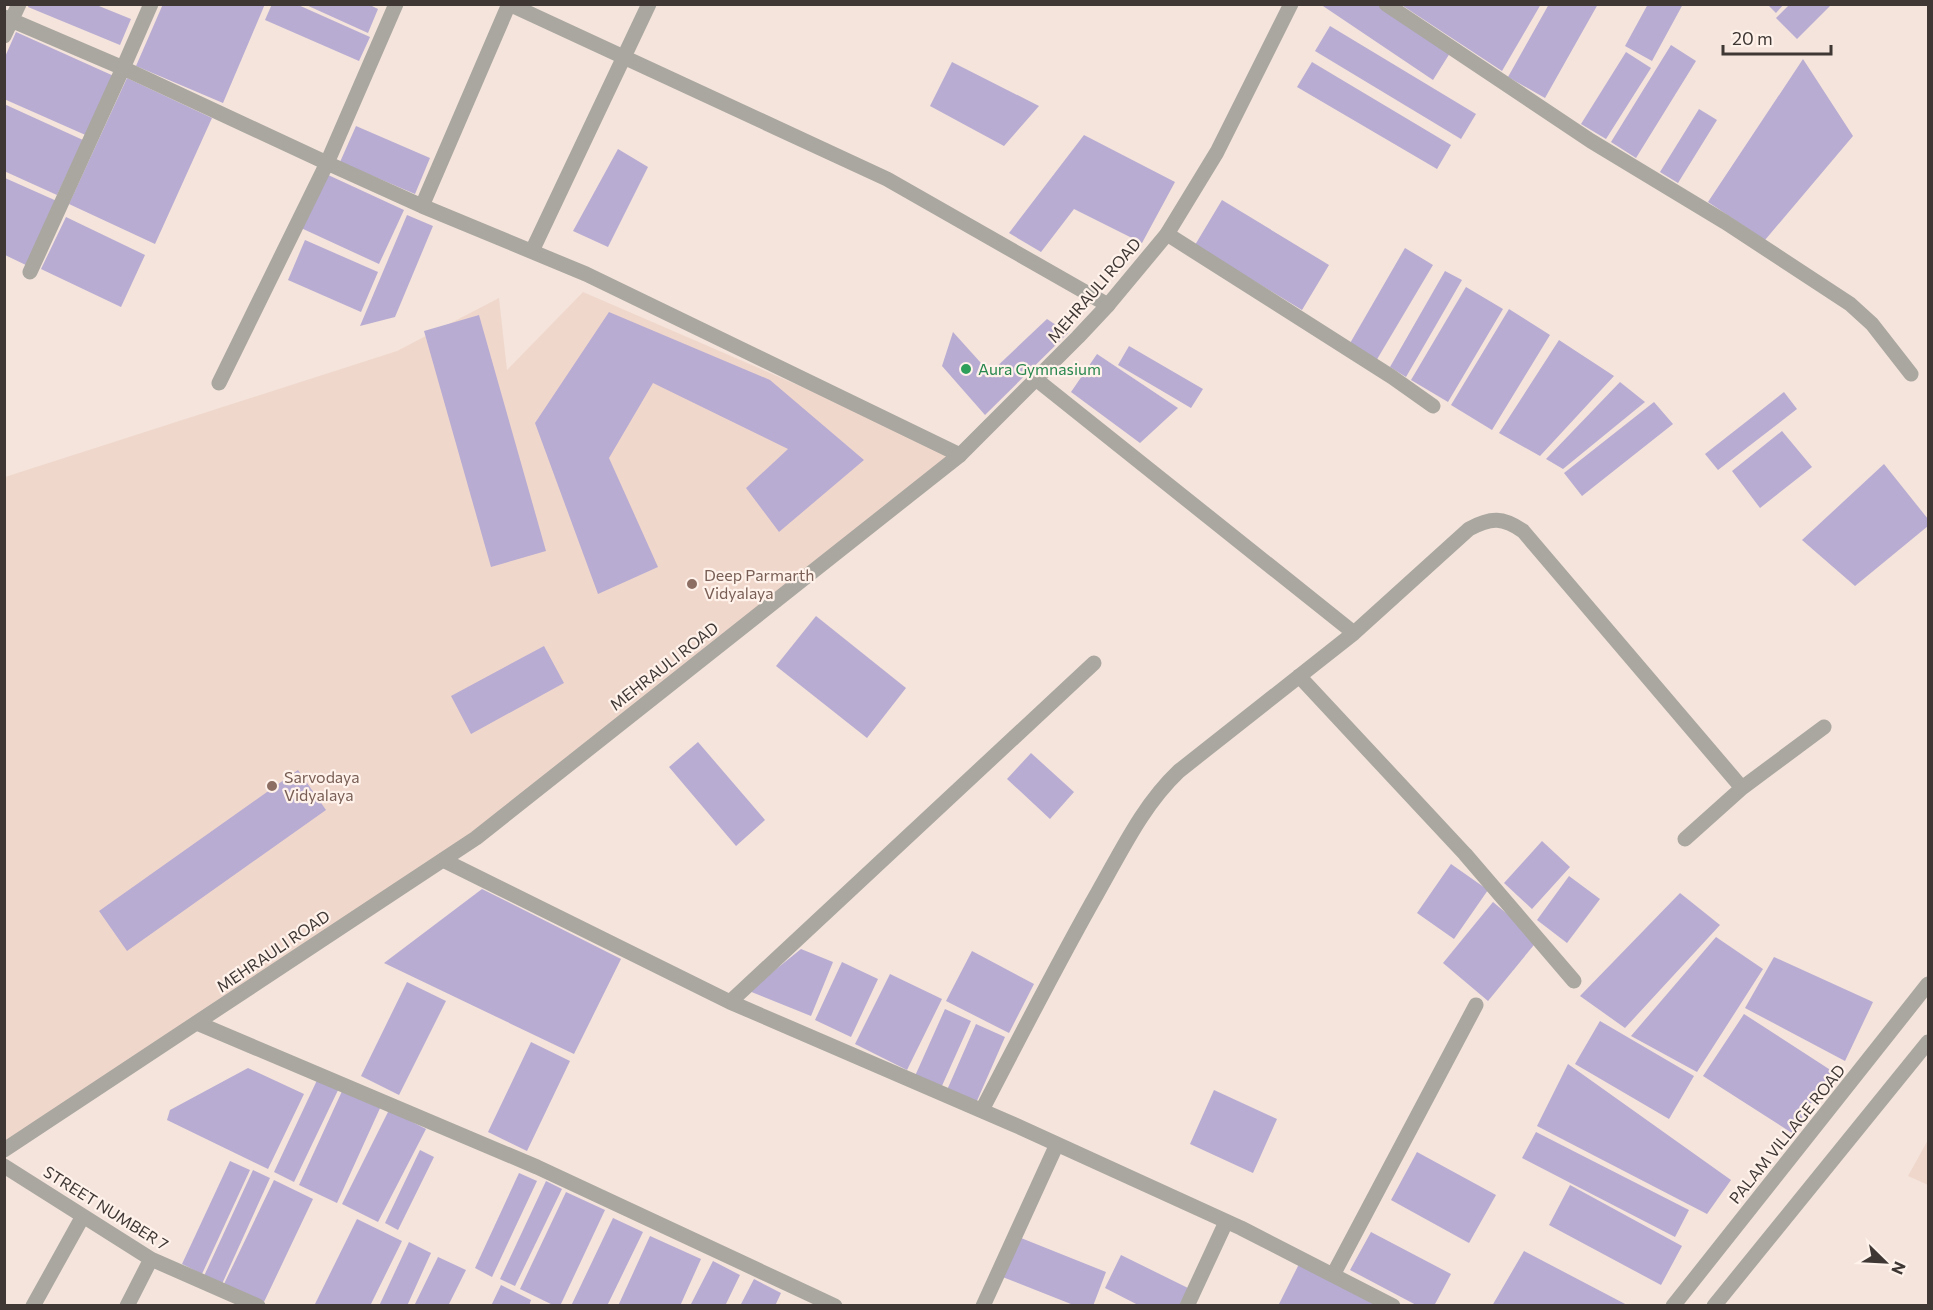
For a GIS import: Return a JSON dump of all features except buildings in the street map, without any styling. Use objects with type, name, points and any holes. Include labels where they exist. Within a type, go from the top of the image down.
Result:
[{"type":"street","points":[[4,36],[8,18],[19,4]]},
{"type":"street","points":[[30,272],[151,4]]},
{"type":"street","points":[[219,383],[327,163],[396,4]]},
{"type":"street","points":[[422,206],[509,4],[887,179],[1108,305]]},
{"type":"street","points":[[532,251],[649,4]]},
{"type":"street","name":"MEHRAULI ROAD","points":[[4,1150],[476,838],[960,455],[1037,380],[1108,305],[1167,234],[1216,152],[1291,4]]},
{"type":"street","points":[[1386,4],[1591,141],[1725,222],[1850,304],[1872,324],[1911,374]]},
{"type":"street","points":[[8,18],[123,68],[422,206],[586,274],[960,455]]},
{"type":"street","points":[[1167,234],[1392,377],[1433,406]]},
{"type":"street","points":[[1037,380],[1354,633]]},
{"type":"street","points":[[982,1110],[1063,952],[1137,824],[1162,788],[1179,771],[1354,633],[1469,529],[1482,522],[1496,520],[1510,522],[1523,531],[1742,788]]},
{"type":"street","points":[[730,1002],[1094,663]]},
{"type":"street","points":[[1299,676],[1465,854],[1574,981]]},
{"type":"street","points":[[1685,839],[1742,788],[1824,727]]},
{"type":"street","points":[[443,860],[730,1002],[1057,1144],[1226,1222],[1393,1305]]},
{"type":"street","name":"PALAM VILLAGE ROAD","points":[[1672,1305],[1929,984]]},
{"type":"street","points":[[1333,1275],[1476,1005]]},
{"type":"street","points":[[197,1023],[537,1167],[835,1305]]},
{"type":"street","points":[[1714,1305],[1929,1042]]},
{"type":"street","points":[[983,1305],[1057,1144]]},
{"type":"street","name":"STREET NUMBER 7","points":[[4,1166],[151,1259],[258,1305]]},
{"type":"street","points":[[33,1305],[83,1216]]},
{"type":"street","points":[[1187,1305],[1226,1222]]},
{"type":"street","points":[[127,1305],[151,1259]]},
{"type":"shaded area","name":"Sarvodaya Vidyalaya","points":[[583,292],[960,455],[443,860],[5,1150],[5,477],[397,351],[499,298],[507,370]]},
{"type":"shaded area","points":[[1928,1140],[1928,1185],[1908,1176]]},
{"type":"place","name":"Aura Gymnasium","points":[[966,369]]},
{"type":"place","name":"Deep Parmarth Vidyalaya","points":[[692,584]]},
{"type":"place","name":"Sarvodaya Vidyalaya","points":[[272,786]]}]
